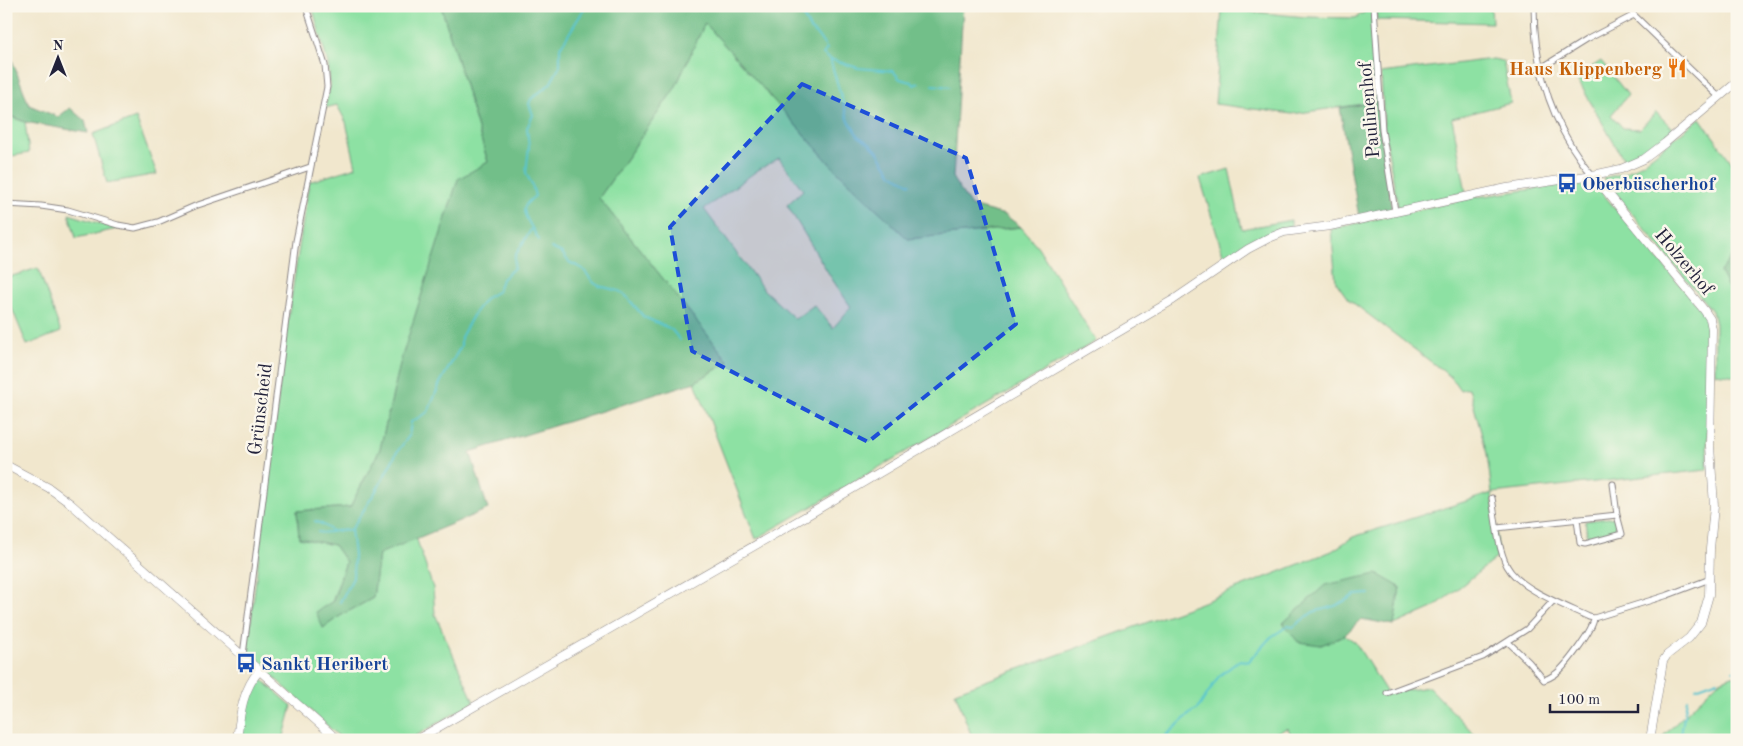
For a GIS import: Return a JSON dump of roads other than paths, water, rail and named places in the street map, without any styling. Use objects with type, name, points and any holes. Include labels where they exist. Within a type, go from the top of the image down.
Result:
[{"type":"street","name":"Grünscheid","points":[[243,655],[296,241],[326,87],[325,65],[307,10],[308,6]]},
{"type":"street","name":"Paulinenhof","points":[[1374,6],[1382,130],[1396,211]]},
{"type":"street","points":[[1534,6],[1535,37],[1546,93],[1563,132],[1586,169],[1593,175]]},
{"type":"street","points":[[1628,6],[1634,15],[1720,97]]},
{"type":"street","points":[[1541,68],[1586,40],[1634,15]]},
{"type":"street","points":[[416,740],[808,515],[1173,300],[1255,245],[1284,232],[1330,226],[1507,188],[1621,169],[1644,159],[1737,82]]},
{"type":"street","points":[[6,204],[68,210],[118,225],[135,228],[158,222],[203,203],[310,166]]},
{"type":"street","name":"Holzerhof","points":[[1593,175],[1710,319],[1712,328],[1711,473],[1714,512],[1710,549],[1710,579]]},
{"type":"street","points":[[6,465],[62,497],[338,740]]},
{"type":"street","points":[[1577,519],[1580,543],[1589,544],[1622,534],[1613,484]]},
{"type":"street","points":[[1492,498],[1503,555],[1507,566],[1516,579],[1553,601],[1594,618],[1668,595],[1710,579],[1706,608],[1701,623],[1689,638],[1667,655],[1663,661],[1650,740]]},
{"type":"street","points":[[1498,528],[1617,514]]},
{"type":"street","points":[[1387,693],[1470,663],[1508,642],[1528,629],[1553,601]]},
{"type":"street","points":[[1508,642],[1544,680],[1556,675],[1580,646],[1594,624],[1594,618]]},
{"type":"street","points":[[237,740],[246,691],[252,679],[259,671]]},
{"type":"waterway","points":[[318,532],[351,530],[379,486],[397,452],[409,436],[411,422],[428,412],[440,383],[461,346],[461,337],[475,312],[486,298],[498,291],[502,279],[514,268],[515,256],[532,228],[524,210],[535,196],[526,173],[529,147],[527,128],[533,115],[529,104],[531,99],[550,84],[560,66],[560,48],[586,6]]},
{"type":"waterway","points":[[798,6],[810,29],[818,36],[827,49],[823,54],[830,59],[848,119],[858,136],[877,151],[892,174],[910,184]]},
{"type":"waterway","points":[[830,59],[858,68],[893,71],[900,79],[912,82],[914,85],[919,83]]},
{"type":"waterway","points":[[933,85],[950,87]]},
{"type":"waterway","points":[[532,228],[539,240]]},
{"type":"waterway","points":[[551,248],[562,253],[569,262],[583,269],[594,283],[619,291],[626,296],[644,317],[671,329],[680,340]]},
{"type":"waterway","points":[[315,521],[332,531]]},
{"type":"waterway","points":[[340,602],[353,578],[354,555],[351,530]]},
{"type":"waterway","points":[[1161,740],[1192,712],[1197,710],[1219,676],[1240,660],[1248,662],[1271,637],[1288,626],[1293,627],[1313,612],[1335,606],[1355,595],[1369,594]]},
{"type":"waterway","points":[[1733,671],[1737,670]]},
{"type":"waterway","points":[[1696,688],[1718,680]]},
{"type":"waterway","points":[[1680,740],[1687,699]]},
{"type":"place","name":"Haus Klippenberg","points":[[1677,68]]},
{"type":"place","name":"Oberbüscherhof","points":[[1567,183]]},
{"type":"place","name":"Sankt Heribert","points":[[246,663]]}]
